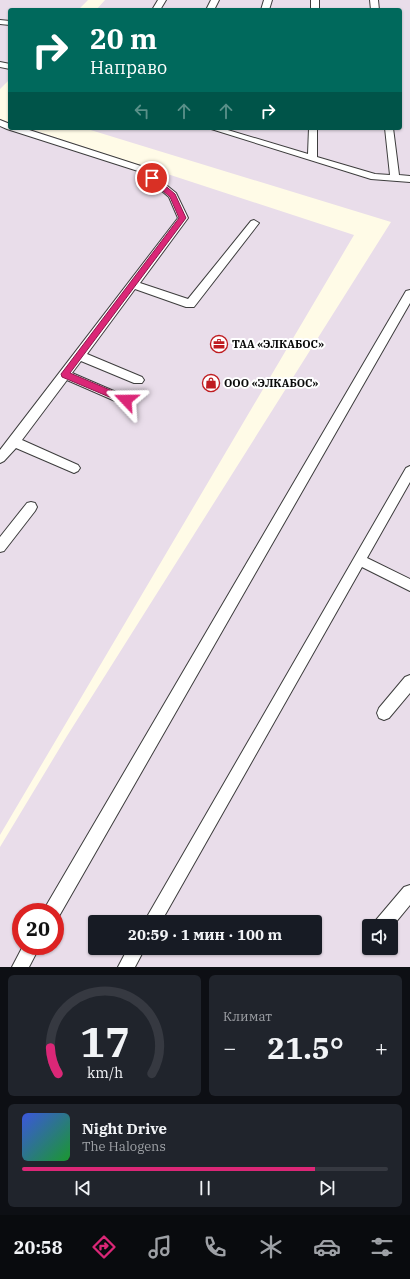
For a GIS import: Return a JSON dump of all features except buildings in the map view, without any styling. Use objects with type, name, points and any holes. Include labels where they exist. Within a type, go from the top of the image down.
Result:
[{"type":"lane","points":[[0,458],[14,442],[182,218],[173,195],[141,169],[20,130]]},
{"type":"lane","points":[[312,158],[313,130]]},
{"type":"lane","points":[[389,130],[395,178]]},
{"type":"lane","points":[[236,131],[312,158],[374,177],[410,179]]},
{"type":"lane","points":[[133,284],[190,304],[254,223]]},
{"type":"lane","points":[[57,903],[410,294]]},
{"type":"lane","points":[[79,356],[138,380]]},
{"type":"lane","points":[[65,374],[126,400]]},
{"type":"lane","points":[[14,442],[74,468]]},
{"type":"lane","points":[[156,915],[359,560],[405,491],[410,471]]},
{"type":"lane","points":[[0,547],[31,507]]},
{"type":"lane","points":[[359,560],[410,585]]},
{"type":"lane","points":[[384,713],[410,682]]},
{"type":"lane","points":[[388,919],[410,893]]},
{"type":"lane","points":[[20,967],[27,955]]},
{"type":"lane","points":[[126,967],[133,955]]},
{"type":"shaded area","points":[[0,0],[88,0],[80,8],[8,8],[8,81],[0,89]]},
{"type":"shaded area","points":[[105,0],[410,0],[410,967],[0,967],[0,847],[67,736],[391,222],[91,130],[402,130],[402,8],[98,8]]},
{"type":"shaded area","points":[[0,119],[8,122],[8,130],[33,130],[354,235],[0,835]]},
{"type":"place","name":"ТАА «ЭЛКАБОС»","points":[[219,344]]},
{"type":"place","name":"ООО «ЭЛКАБОС»","points":[[211,383]]},
{"type":"route","points":[[126,400],[65,374],[182,218],[173,195],[152,178]]}]
